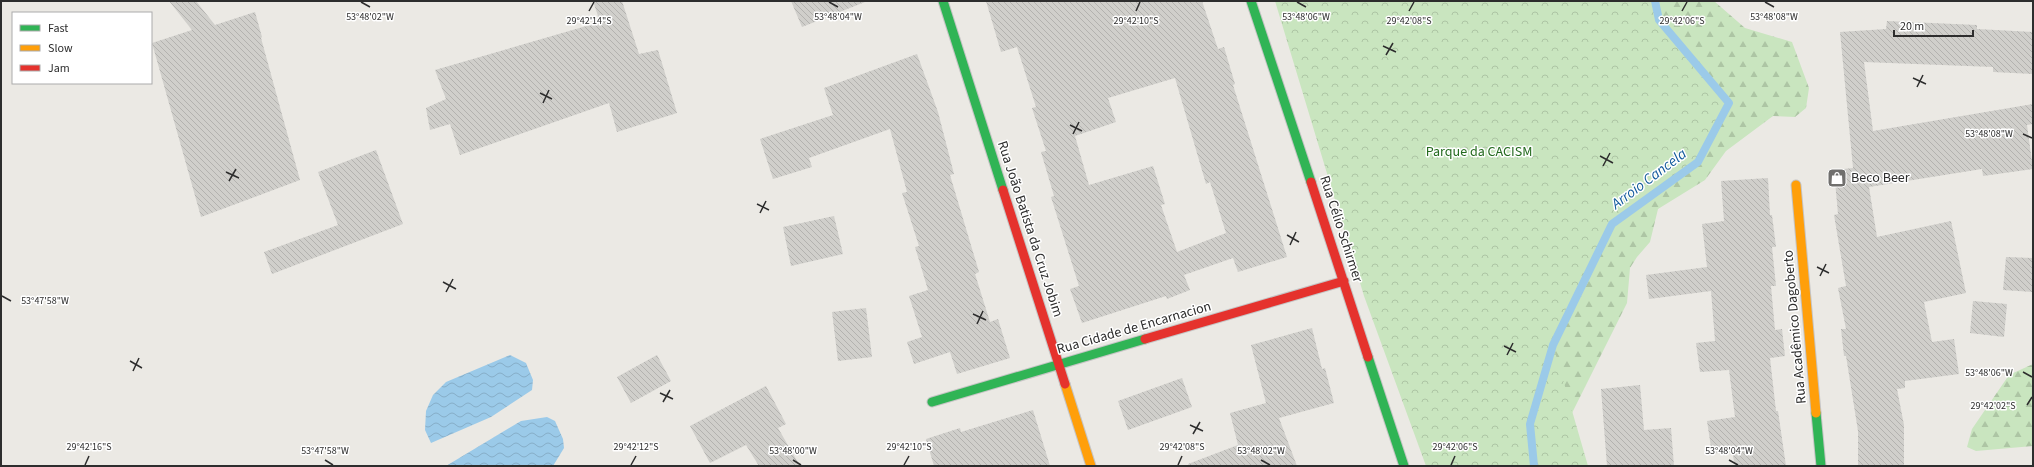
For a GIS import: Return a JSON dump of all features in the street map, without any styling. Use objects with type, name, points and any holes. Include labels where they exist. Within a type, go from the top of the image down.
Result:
[{"type":"street","name":"Rua João Batista da Cruz Jobim","points":[[943,1],[1091,466]]},
{"type":"street","name":"Rua Célio Schirmer","points":[[1251,1],[1404,466]]},
{"type":"street","name":"Rua Acadêmico Dagoberto","points":[[1796,185],[1821,466]]},
{"type":"street","name":"Rua Cidade de Encarnacion","points":[[932,402],[1344,281]]},
{"type":"green space","name":"Parque da CACISM","points":[[1275,1],[1655,1],[1659,20],[1729,103],[1698,162],[1612,224],[1553,345],[1588,466],[1426,466],[1364,296]]},
{"type":"green space","points":[[1622,1],[1714,1],[1745,28],[1792,42],[1809,88],[1806,108],[1795,117],[1773,116],[1726,151],[1705,180],[1658,209],[1650,242],[1630,268],[1627,303],[1561,435],[1422,333]]},
{"type":"green space","points":[[2033,364],[2033,446],[1976,451],[1967,447],[1972,429],[2009,375]]},
{"type":"water","points":[[510,355],[526,363],[533,380],[532,390],[491,417],[431,443],[425,430],[426,411],[433,395],[446,382]]},
{"type":"water","points":[[547,417],[555,421],[563,439],[564,448],[553,466],[446,466],[521,421]]},
{"type":"building","points":[[169,1],[196,1],[215,25],[255,12],[300,180],[201,217],[152,43],[192,30]]},
{"type":"building","points":[[593,1],[622,1],[639,54],[658,50],[677,113],[617,132],[609,103],[460,155],[450,124],[430,130],[426,108],[446,99],[435,70],[600,22]]},
{"type":"building","points":[[791,1],[865,1],[865,2],[802,27]]},
{"type":"building","points":[[986,1],[1202,1],[1218,49],[1224,47],[1235,84],[1233,85],[1287,257],[1238,272],[1233,258],[1184,275],[1190,290],[1167,299],[1166,296],[1082,323],[1070,289],[1079,286],[1051,197],[1054,196],[1041,152],[1046,151],[1032,108],[1036,107],[1017,47],[1001,52]],"holes":[[[1175,78],[1206,184],[1210,182],[1226,233],[1177,252],[1161,205],[1165,204],[1153,166],[1089,185],[1075,136],[1116,122],[1108,98]]]},
{"type":"building","points":[[1887,21],[1977,25],[1977,29],[2033,32],[2033,74],[1993,72],[1993,67],[1864,62],[1873,131],[2033,104],[2033,124],[2027,125],[2033,169],[1983,176],[1982,169],[1869,187],[1877,237],[1951,221],[1966,293],[1924,302],[1932,342],[1954,339],[1959,374],[1905,381],[1905,388],[1897,389],[1904,425],[1904,466],[1858,466],[1858,431],[1846,356],[1844,356],[1841,329],[1846,329],[1838,288],[1846,286],[1834,215],[1838,214],[1834,170],[1853,168],[1840,32],[1886,29]]},
{"type":"building","points":[[917,54],[938,112],[954,174],[950,175],[979,272],[975,274],[990,322],[998,319],[1010,358],[957,374],[950,352],[914,364],[907,342],[922,337],[909,296],[928,290],[915,247],[919,246],[902,193],[907,192],[890,129],[809,158],[812,167],[773,179],[760,139],[833,115],[824,88]]},
{"type":"building","points":[[376,150],[403,224],[272,274],[264,252],[338,225],[318,172]]},
{"type":"building","points":[[1768,178],[1770,215],[1772,215],[1776,247],[1772,247],[1776,286],[1771,286],[1775,330],[1782,329],[1785,356],[1770,358],[1776,411],[1778,411],[1786,466],[1735,466],[1732,451],[1712,454],[1707,421],[1735,417],[1729,370],[1700,372],[1696,343],[1715,341],[1711,291],[1649,299],[1646,275],[1707,267],[1702,224],[1724,221],[1721,181]]},
{"type":"building","points":[[834,216],[843,254],[791,266],[783,227]]},
{"type":"building","points":[[2006,257],[2033,258],[2033,292],[2003,290]]},
{"type":"building","points":[[1973,301],[2007,304],[2004,337],[1970,333]]},
{"type":"building","points":[[866,308],[872,357],[838,361],[832,312]]},
{"type":"building","points":[[1312,328],[1322,369],[1325,368],[1334,403],[1279,418],[1297,466],[1189,466],[1188,464],[1238,445],[1230,413],[1266,403],[1251,345]]},
{"type":"building","points":[[657,355],[671,381],[631,403],[617,377]]},
{"type":"building","points":[[1182,378],[1192,407],[1128,430],[1118,401]]},
{"type":"building","points":[[1640,385],[1644,430],[1671,428],[1674,466],[1607,466],[1601,389]]},
{"type":"building","points":[[766,386],[786,424],[778,428],[800,466],[759,466],[746,445],[710,463],[690,426]]},
{"type":"building","points":[[1033,410],[1050,466],[934,466],[926,439],[960,428],[961,432]]},
{"type":"waterway","name":"Arroio Cancela","points":[[1534,466],[1530,424],[1553,345],[1612,224],[1698,162],[1729,103],[1659,20],[1655,1]]},
{"type":"traffic: fast","points":[[943,1],[1003,190]]},
{"type":"traffic: fast","points":[[1251,1],[1311,182]]},
{"type":"traffic: fast","points":[[932,402],[1145,339]]},
{"type":"traffic: fast","points":[[1368,357],[1404,466]]},
{"type":"traffic: fast","points":[[1816,413],[1821,466]]},
{"type":"traffic: slow","points":[[1796,185],[1816,413]]},
{"type":"traffic: slow","points":[[1065,384],[1091,466]]},
{"type":"traffic: jam","points":[[1311,182],[1368,357]]},
{"type":"traffic: jam","points":[[1003,190],[1065,384]]},
{"type":"traffic: jam","points":[[1145,339],[1344,281]]},
{"type":"place","name":"Beco Beer","points":[[1837,178]]}]
